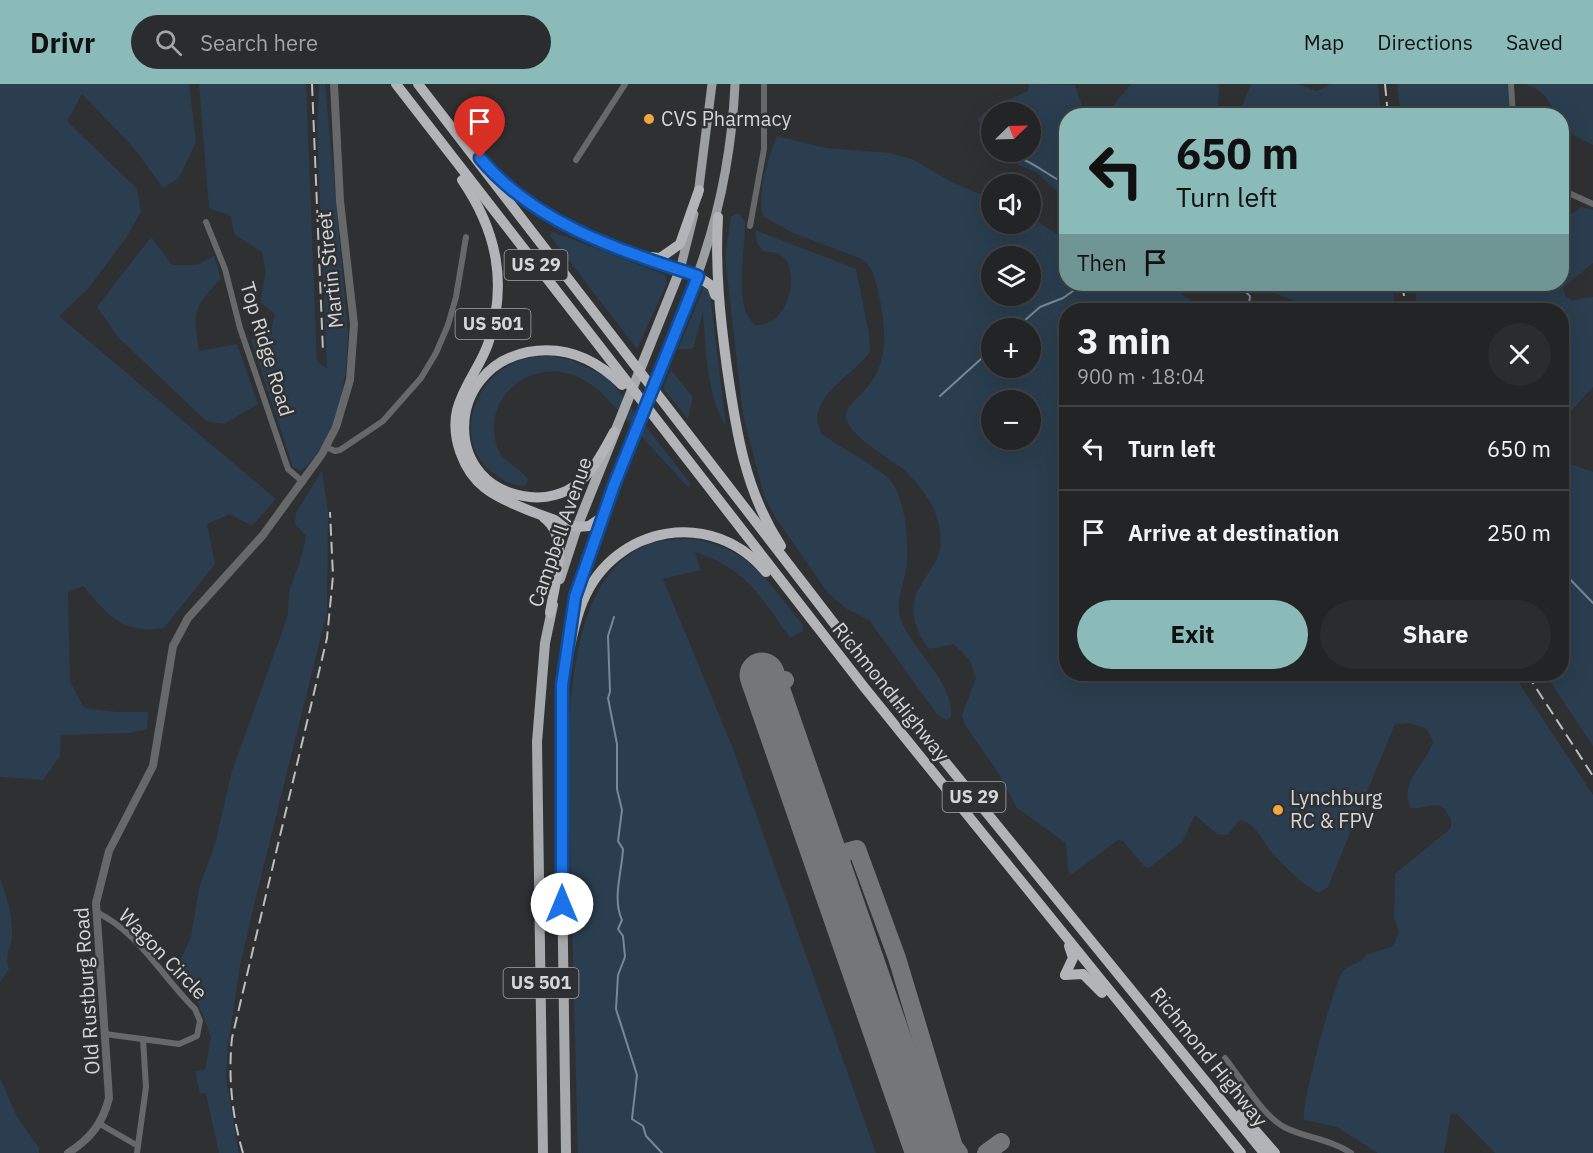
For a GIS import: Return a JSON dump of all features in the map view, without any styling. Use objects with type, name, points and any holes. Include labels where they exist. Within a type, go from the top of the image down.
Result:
[{"type":"highway","name":"US 29","points":[[396,84],[654,417]]},
{"type":"highway","name":"US 29","points":[[420,87],[831,620]]},
{"type":"highway","points":[[420,87],[490,169],[520,196],[550,217],[595,239],[698,276],[712,286],[724,343],[737,431],[752,488],[766,522],[831,620]]},
{"type":"highway","name":"US 501","points":[[417,112],[482,210],[490,230],[496,263],[497,298],[488,343],[456,412],[456,433],[460,454],[484,488],[549,522],[560,546],[550,613]]},
{"type":"highway","points":[[640,256],[660,258],[680,244],[699,190]]},
{"type":"highway","points":[[718,217],[715,260],[724,343]]},
{"type":"highway","name":"Campbell Avenue","points":[[543,1153],[537,742],[545,643],[550,613],[577,527],[680,270]]},
{"type":"highway","name":"Campbell Avenue","points":[[566,1153],[560,742],[562,685],[575,597],[602,518],[698,276]]},
{"type":"highway","points":[[614,432],[593,467],[578,484],[556,494],[538,498],[519,496],[498,488],[485,477],[473,463],[465,443],[463,424],[466,406],[473,390],[486,373],[505,360],[546,350],[566,351],[603,367],[654,417]]},
{"type":"highway","name":"Richmond Highway","points":[[654,417],[795,599],[1241,1153]]},
{"type":"highway","points":[[533,512],[577,527],[589,526],[602,518]]},
{"type":"highway","points":[[562,685],[583,600],[608,564],[623,550],[644,540],[681,533],[717,536],[747,552],[774,582],[795,599]]},
{"type":"highway","name":"Richmond Highway","points":[[831,620],[1264,1153]]},
{"type":"highway","points":[[1065,935],[1073,956],[1065,975],[1079,973],[1094,984],[1200,1111],[1214,1120]]},
{"type":"highway","points":[[1177,1047],[1190,1055],[1275,1153]]},
{"type":"main road","name":"Campbell Avenue","points":[[680,270],[699,190],[712,84]]},
{"type":"main road","name":"Campbell Avenue","points":[[698,276],[718,217],[734,119],[735,84]]},
{"type":"street","name":"Martin Street","points":[[326,447],[346,401],[353,357],[354,324],[340,201],[334,84]]},
{"type":"street","points":[[576,160],[625,84]]},
{"type":"street","points":[[750,226],[764,149],[764,84]]},
{"type":"street","points":[[1511,84],[1512,108]]},
{"type":"street","points":[[1569,193],[1593,204]]},
{"type":"street","name":"Top Ridge Road","points":[[206,222],[225,269],[240,328],[288,469],[303,482]]},
{"type":"street","points":[[326,447],[335,451],[340,450],[383,421],[421,378],[448,325],[466,237]]},
{"type":"street","name":"Old Rustburg Road","points":[[68,1153],[88,1138],[100,1124],[106,1109],[110,1086],[96,912],[99,883],[109,851],[153,766],[171,651],[180,629],[262,535],[303,482],[326,447]]},
{"type":"street","name":"Wagon Circle","points":[[96,912],[109,918],[123,930],[198,1014],[198,1034],[186,1043],[170,1044],[105,1034]]},
{"type":"street","points":[[100,1124],[137,1150],[146,1087],[143,1039]]},
{"type":"street","points":[[1225,1058],[1277,1122],[1351,1153]]},
{"type":"shaded area","points":[[0,84],[189,84],[196,142],[179,178],[163,188],[134,148],[82,94],[67,121],[137,189],[141,212],[126,238],[88,289],[59,316],[276,499],[252,526],[230,514],[207,524],[215,564],[164,628],[137,628],[117,620],[100,606],[83,586],[68,592],[70,681],[84,708],[117,712],[148,712],[147,729],[131,733],[61,735],[60,756],[43,780],[0,777]]},
{"type":"shaded area","points":[[199,84],[306,84],[317,361],[327,369],[317,128],[319,84],[325,84],[348,332],[346,369],[332,425],[314,458],[301,471],[293,467],[251,340],[271,330],[275,314],[260,302],[266,272],[262,252],[234,234],[231,216],[209,208]]},
{"type":"shaded area","points":[[1029,84],[1075,85],[1083,108],[1059,108],[1059,193],[1041,177],[1041,174],[1018,165],[1017,162],[1041,162],[1041,102],[1002,102],[1028,91]]},
{"type":"shaded area","points":[[1131,84],[1219,84],[1218,108],[1112,107]]},
{"type":"shaded area","points":[[1251,84],[1298,84],[1317,91],[1330,84],[1378,84],[1380,108],[1241,108]]},
{"type":"shaded area","points":[[1397,84],[1508,84],[1510,108],[1400,108]]},
{"type":"shaded area","points":[[1525,84],[1593,84],[1593,145],[1569,131],[1569,108],[1553,108],[1537,89]]},
{"type":"shaded area","points":[[777,136],[826,148],[890,153],[914,160],[953,183],[981,194],[981,234],[1041,234],[1041,224],[1059,235],[1059,291],[1178,291],[1193,303],[1059,303],[1059,681],[1518,681],[1593,795],[1593,1153],[1495,1153],[1456,1113],[1451,1114],[1444,1153],[1378,1153],[1337,1127],[1304,1120],[1307,1094],[1318,1048],[1341,974],[1366,955],[1393,946],[1399,932],[1394,917],[1395,874],[1451,828],[1451,819],[1443,807],[1434,805],[1411,808],[1408,799],[1410,781],[1433,741],[1426,728],[1408,723],[1395,724],[1328,887],[1319,893],[1285,867],[1250,824],[1240,820],[1228,835],[1217,834],[1195,815],[1182,842],[1149,868],[1145,867],[1123,841],[1118,840],[1071,875],[1068,871],[1066,843],[1017,808],[997,771],[965,725],[962,715],[976,678],[970,660],[954,644],[930,649],[917,629],[914,613],[915,597],[940,550],[939,524],[936,514],[921,488],[904,470],[860,438],[848,422],[847,411],[873,380],[882,358],[884,324],[875,278],[867,263],[862,259],[793,233],[763,216],[762,186]]},
{"type":"shaded area","points":[[1581,207],[1593,210],[1593,263],[1569,283],[1569,216]]},
{"type":"shaded area","points":[[740,214],[745,222],[742,292],[744,306],[756,325],[766,323],[782,311],[787,301],[791,279],[786,259],[777,253],[763,251],[757,243],[755,230],[856,269],[869,334],[870,352],[824,399],[819,410],[818,421],[822,434],[881,472],[894,486],[899,496],[907,535],[907,560],[899,601],[899,614],[914,644],[946,691],[951,717],[946,720],[937,714],[869,620],[847,609],[828,593],[775,517],[764,495],[743,415],[725,257],[731,217]]},
{"type":"shaded area","points":[[553,232],[666,275],[667,283],[637,349],[550,236]]},
{"type":"shaded area","points":[[151,237],[172,265],[196,265],[214,256],[221,278],[197,311],[199,351],[237,344],[258,404],[224,424],[206,421],[118,337],[97,307]]},
{"type":"shaded area","points":[[704,287],[708,289],[710,295],[726,426],[714,400],[706,355],[703,312],[693,349],[678,349]]},
{"type":"shaded area","points":[[1269,291],[1394,291],[1394,303],[1300,303]]},
{"type":"shaded area","points":[[1416,291],[1564,291],[1566,297],[1573,300],[1593,297],[1593,387],[1569,413],[1569,303],[1416,303]]},
{"type":"shaded area","points":[[550,356],[571,360],[607,377],[690,483],[690,487],[599,390],[579,377],[566,373],[536,374],[523,380],[511,388],[502,399],[496,412],[494,427],[498,450],[528,480],[526,485],[514,485],[507,482],[483,463],[474,448],[471,433],[472,416],[477,400],[486,385],[498,372],[513,363],[527,358]]},
{"type":"shaded area","points":[[671,370],[693,397],[688,419],[663,388]]},
{"type":"shaded area","points":[[1569,463],[1593,472],[1593,746],[1550,681],[1569,681]]},
{"type":"shaded area","points":[[322,470],[328,512],[327,612],[240,966],[228,1045],[226,1079],[239,1153],[219,1153],[206,1094],[200,1093],[195,1071],[205,1070],[211,1037],[194,993],[182,985],[176,970],[191,937],[199,888],[215,844],[232,771],[287,618],[290,588],[306,536],[295,524],[296,513]]},
{"type":"shaded area","points":[[694,539],[731,551],[745,560],[768,582],[803,625],[803,631],[790,638],[760,597],[740,576],[713,559],[695,552],[701,570],[663,579],[732,746],[876,1153],[578,1153],[568,765],[574,675],[580,642],[589,612],[602,584],[620,562],[644,546],[656,542]]},
{"type":"shaded area","points":[[0,878],[9,906],[12,941],[7,957],[9,969],[0,982]]},
{"type":"shaded area","points":[[0,1078],[17,1117],[39,1148],[39,1153],[0,1153]]},
{"type":"waterway","points":[[1029,162],[1059,180]]},
{"type":"waterway","points":[[1027,318],[1040,307],[1063,298],[1073,291]]},
{"type":"waterway","points":[[1245,291],[1250,296],[1249,303]]},
{"type":"waterway","points":[[940,396],[981,359]]},
{"type":"waterway","points":[[1569,578],[1593,603]]},
{"type":"waterway","points":[[614,617],[608,636],[610,692],[608,698],[617,744],[617,789],[622,810],[618,841],[623,849],[618,894],[622,920],[618,929],[623,936],[625,957],[618,975],[616,1009],[637,1075],[632,1119],[643,1126],[646,1136],[662,1153]]},
{"type":"taxiway","points":[[766,686],[785,680]]},
{"type":"taxiway","points":[[825,858],[857,849],[897,958],[954,1147],[959,1153]]},
{"type":"taxiway","points":[[986,1153],[1001,1142]]},
{"type":"taxiway","points":[[931,1153],[933,1147],[941,1145],[955,1153]]},
{"type":"runway","points":[[762,675],[928,1153]]},
{"type":"railway","points":[[312,84],[323,352]]},
{"type":"railway","points":[[1385,84],[1387,108]]},
{"type":"railway","points":[[1404,291],[1404,303]]},
{"type":"railway","points":[[243,1153],[232,1096],[230,1067],[232,1038],[327,638],[333,576],[330,512]]},
{"type":"railway","points":[[1532,681],[1593,776]]},
{"type":"place","name":"CVS Pharmacy","points":[[649,119]]},
{"type":"place","name":"Lynchburg RC & FPV","points":[[1278,810]]},
{"type":"route","points":[[480,158],[520,196],[550,217],[595,239],[698,276],[614,485],[575,597],[562,685],[560,742],[562,904]]}]
